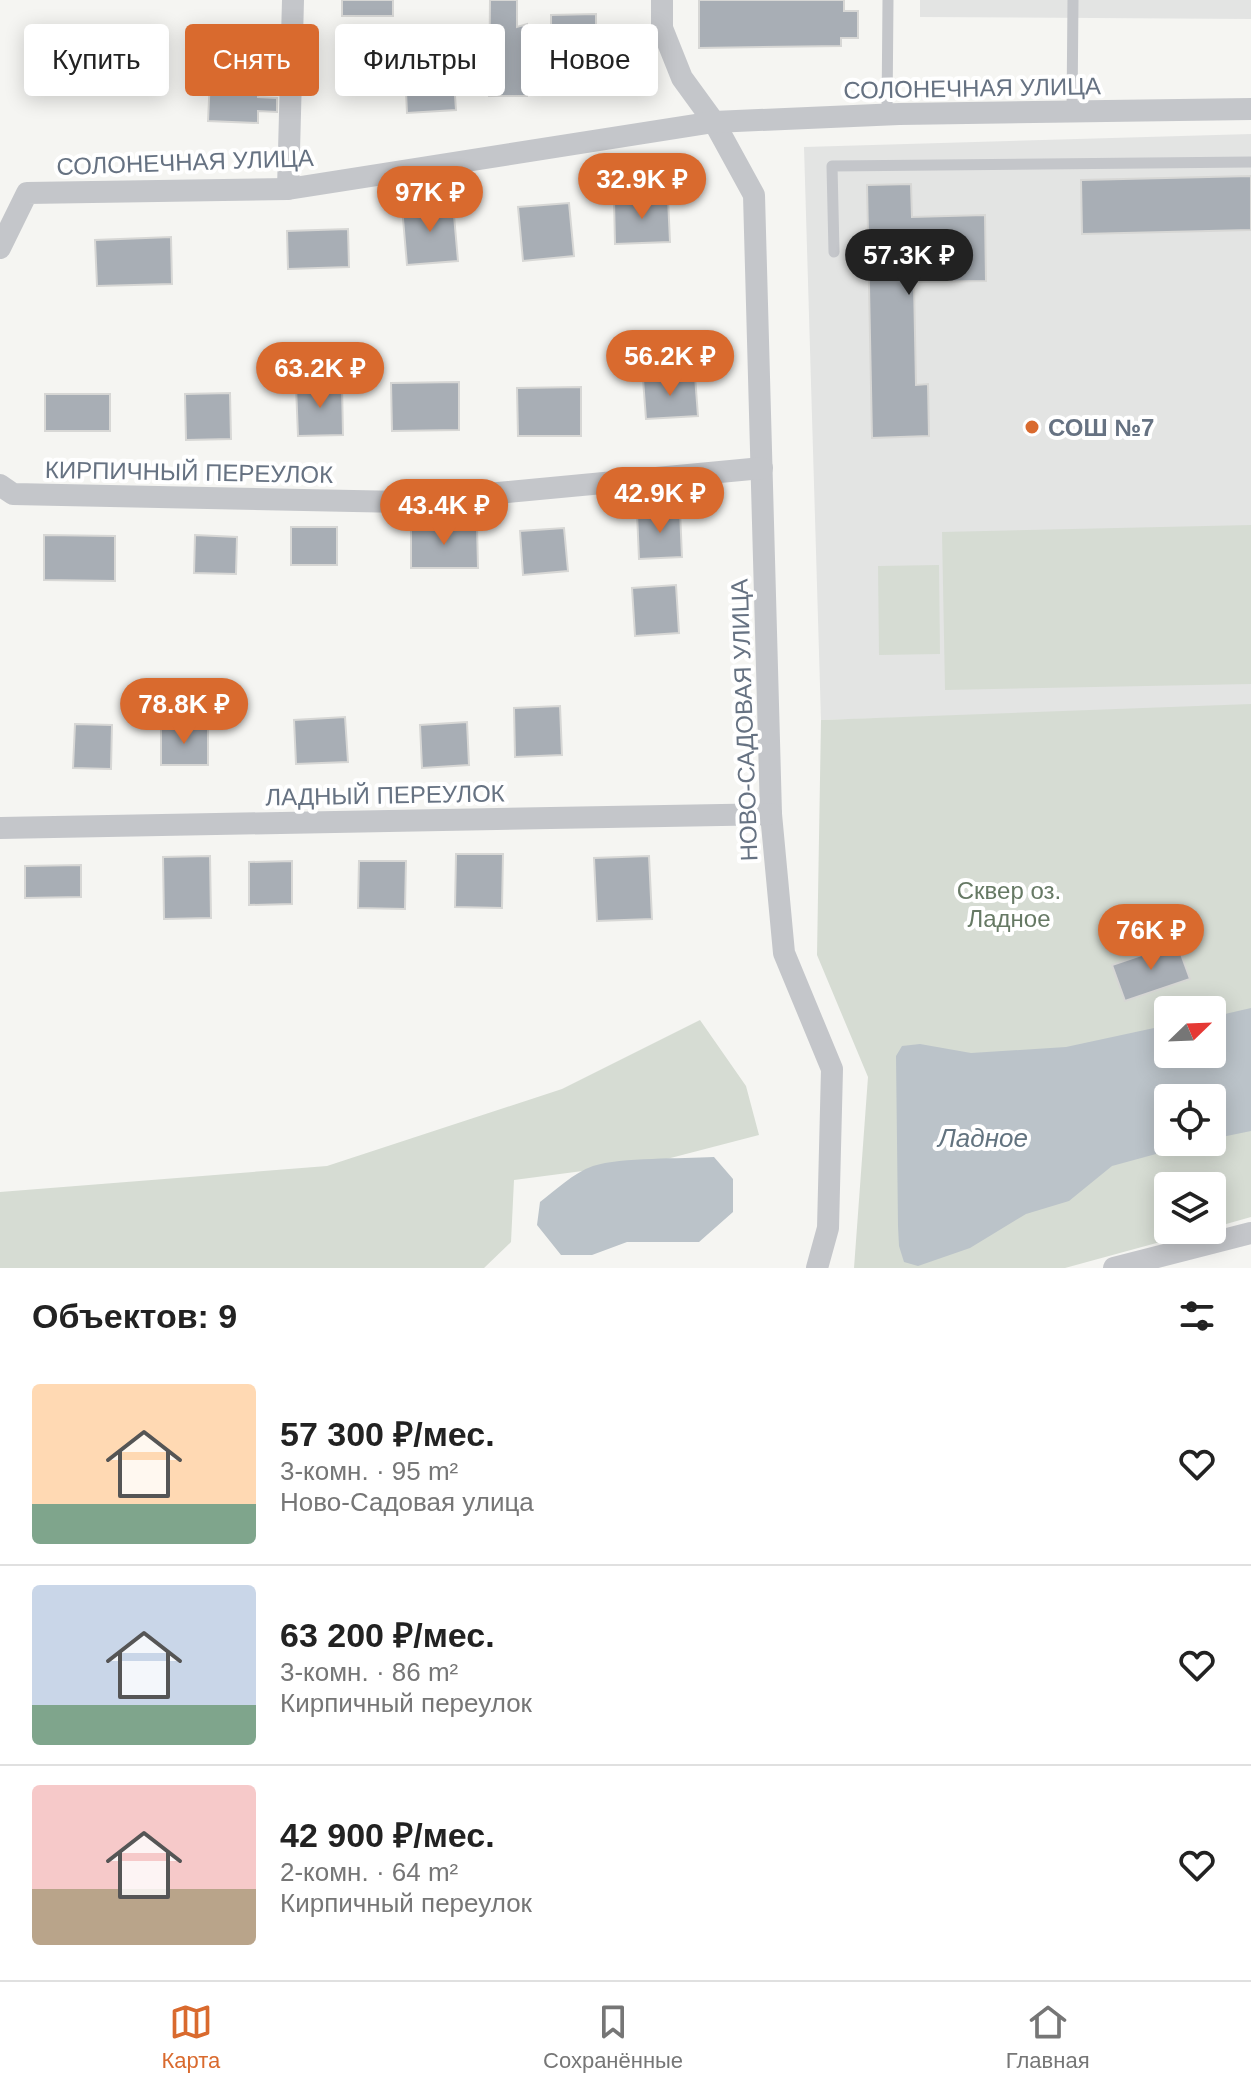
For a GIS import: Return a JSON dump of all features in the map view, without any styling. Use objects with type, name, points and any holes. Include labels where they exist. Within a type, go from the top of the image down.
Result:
[{"type":"street","points":[[288,189],[293,0]]},
{"type":"street","name":"НОВО-САДОВАЯ УЛИЦА","points":[[662,0],[662,28],[682,78],[714,122],[754,195],[771,814],[784,953],[832,1069],[828,1228],[817,1268]]},
{"type":"street","name":"СОЛОНЕЧНАЯ УЛИЦА","points":[[0,248],[27,193],[288,189],[714,122],[887,114],[1251,109]]},
{"type":"street","name":"КИРПИЧНЫЙ ПЕРЕУЛОК","points":[[0,485],[13,494],[403,502],[762,468]]},
{"type":"street","name":"ЛАДНЫЙ ПЕРЕУЛОК","points":[[0,828],[771,814]]},
{"type":"street","points":[[1114,1268],[1251,1233]]},
{"type":"lane","points":[[887,114],[888,0]]},
{"type":"lane","points":[[1072,111],[1073,0]]},
{"type":"lane","points":[[834,252],[832,166],[1251,162]]},
{"type":"shaded area","points":[[920,0],[1251,0],[1251,19],[920,17]]},
{"type":"shaded area","name":"СОШ №7","points":[[1251,134],[1251,707],[821,720],[804,147]]},
{"type":"green space","points":[[1251,525],[1251,684],[945,690],[942,532]]},
{"type":"green space","points":[[939,565],[940,654],[879,655],[878,566]]},
{"type":"green space","name":"Сквер оз. Ладное","points":[[1251,704],[1251,1217],[1226,1224],[1226,1172],[1154,1172],[1154,1244],[1065,1268],[854,1268],[868,1077],[817,955],[821,720]]},
{"type":"green space","points":[[700,1020],[746,1086],[759,1135],[659,1161],[514,1180],[511,1242],[484,1268],[0,1268],[0,1192],[327,1166],[562,1089]]},
{"type":"water","name":"Ладное","points":[[1251,1008],[1251,1131],[1226,1136],[1226,1084],[1154,1084],[1154,1155],[1112,1166],[1069,1201],[1026,1214],[970,1248],[918,1266],[904,1262],[898,1226],[896,1056],[902,1046],[920,1044],[971,1053],[1066,1047],[1154,1028],[1154,1068],[1226,1068],[1226,1014]]},
{"type":"water","points":[[714,1157],[733,1179],[733,1212],[699,1242],[627,1242],[592,1255],[561,1255],[537,1225],[540,1202],[572,1177],[593,1166],[635,1160]]},
{"type":"building","points":[[342,0],[393,0],[393,16],[342,16]]},
{"type":"building","points":[[490,0],[517,0],[517,27],[521,26],[521,96],[505,96],[505,24],[490,24]]},
{"type":"building","points":[[699,0],[844,0],[844,11],[858,11],[858,38],[841,38],[841,46],[699,48]]},
{"type":"building","points":[[596,14],[596,24],[551,24],[551,15]]},
{"type":"building","points":[[209,96],[277,98],[277,112],[258,111],[258,123],[208,121]]},
{"type":"building","points":[[406,96],[455,96],[456,110],[407,113]]},
{"type":"building","points":[[1251,176],[1251,230],[1082,234],[1081,180]]},
{"type":"building","points":[[911,184],[912,217],[985,215],[986,281],[914,282],[916,385],[928,384],[929,436],[872,438],[867,185]]},
{"type":"building","points":[[668,198],[670,242],[615,244],[614,200]]},
{"type":"building","points":[[569,203],[574,256],[523,261],[518,207]]},
{"type":"building","points":[[453,204],[458,261],[407,265],[402,207]]},
{"type":"building","points":[[348,229],[349,267],[288,269],[287,231]]},
{"type":"building","points":[[171,237],[172,284],[97,286],[95,240]]},
{"type":"building","points":[[695,376],[698,416],[646,419],[643,379]]},
{"type":"building","points":[[459,382],[459,430],[392,431],[391,383]]},
{"type":"building","points":[[342,385],[343,435],[298,436],[296,386]]},
{"type":"building","points":[[581,387],[581,436],[518,436],[517,388]]},
{"type":"building","points":[[230,393],[231,439],[186,440],[185,394]]},
{"type":"building","points":[[45,394],[110,394],[110,431],[45,431]]},
{"type":"building","points":[[680,511],[682,557],[639,559],[637,513]]},
{"type":"building","points":[[477,525],[478,568],[411,568],[411,526]]},
{"type":"building","points":[[291,527],[337,527],[337,565],[291,565]]},
{"type":"building","points":[[564,528],[568,571],[523,575],[520,531]]},
{"type":"building","points":[[44,535],[115,536],[115,581],[44,580]]},
{"type":"building","points":[[195,535],[237,537],[236,574],[194,573]]},
{"type":"building","points":[[676,585],[679,633],[635,636],[632,588]]},
{"type":"building","points":[[560,706],[562,755],[515,757],[514,708]]},
{"type":"building","points":[[345,717],[348,762],[296,764],[294,720]]},
{"type":"building","points":[[467,722],[469,765],[422,768],[420,725]]},
{"type":"building","points":[[75,724],[112,725],[111,769],[73,768]]},
{"type":"building","points":[[161,726],[208,727],[208,765],[161,765]]},
{"type":"building","points":[[456,854],[503,854],[502,908],[455,907]]},
{"type":"building","points":[[210,856],[211,918],[164,919],[163,857]]},
{"type":"building","points":[[649,856],[652,919],[597,921],[594,858]]},
{"type":"building","points":[[292,861],[292,904],[249,905],[249,862]]},
{"type":"building","points":[[359,861],[406,861],[405,909],[358,908]]},
{"type":"building","points":[[81,865],[81,897],[25,898],[25,866]]},
{"type":"building","points":[[1177,943],[1190,979],[1125,1001],[1112,965]]},
{"type":"place","name":"СОШ №7","points":[[1032,427]]}]
